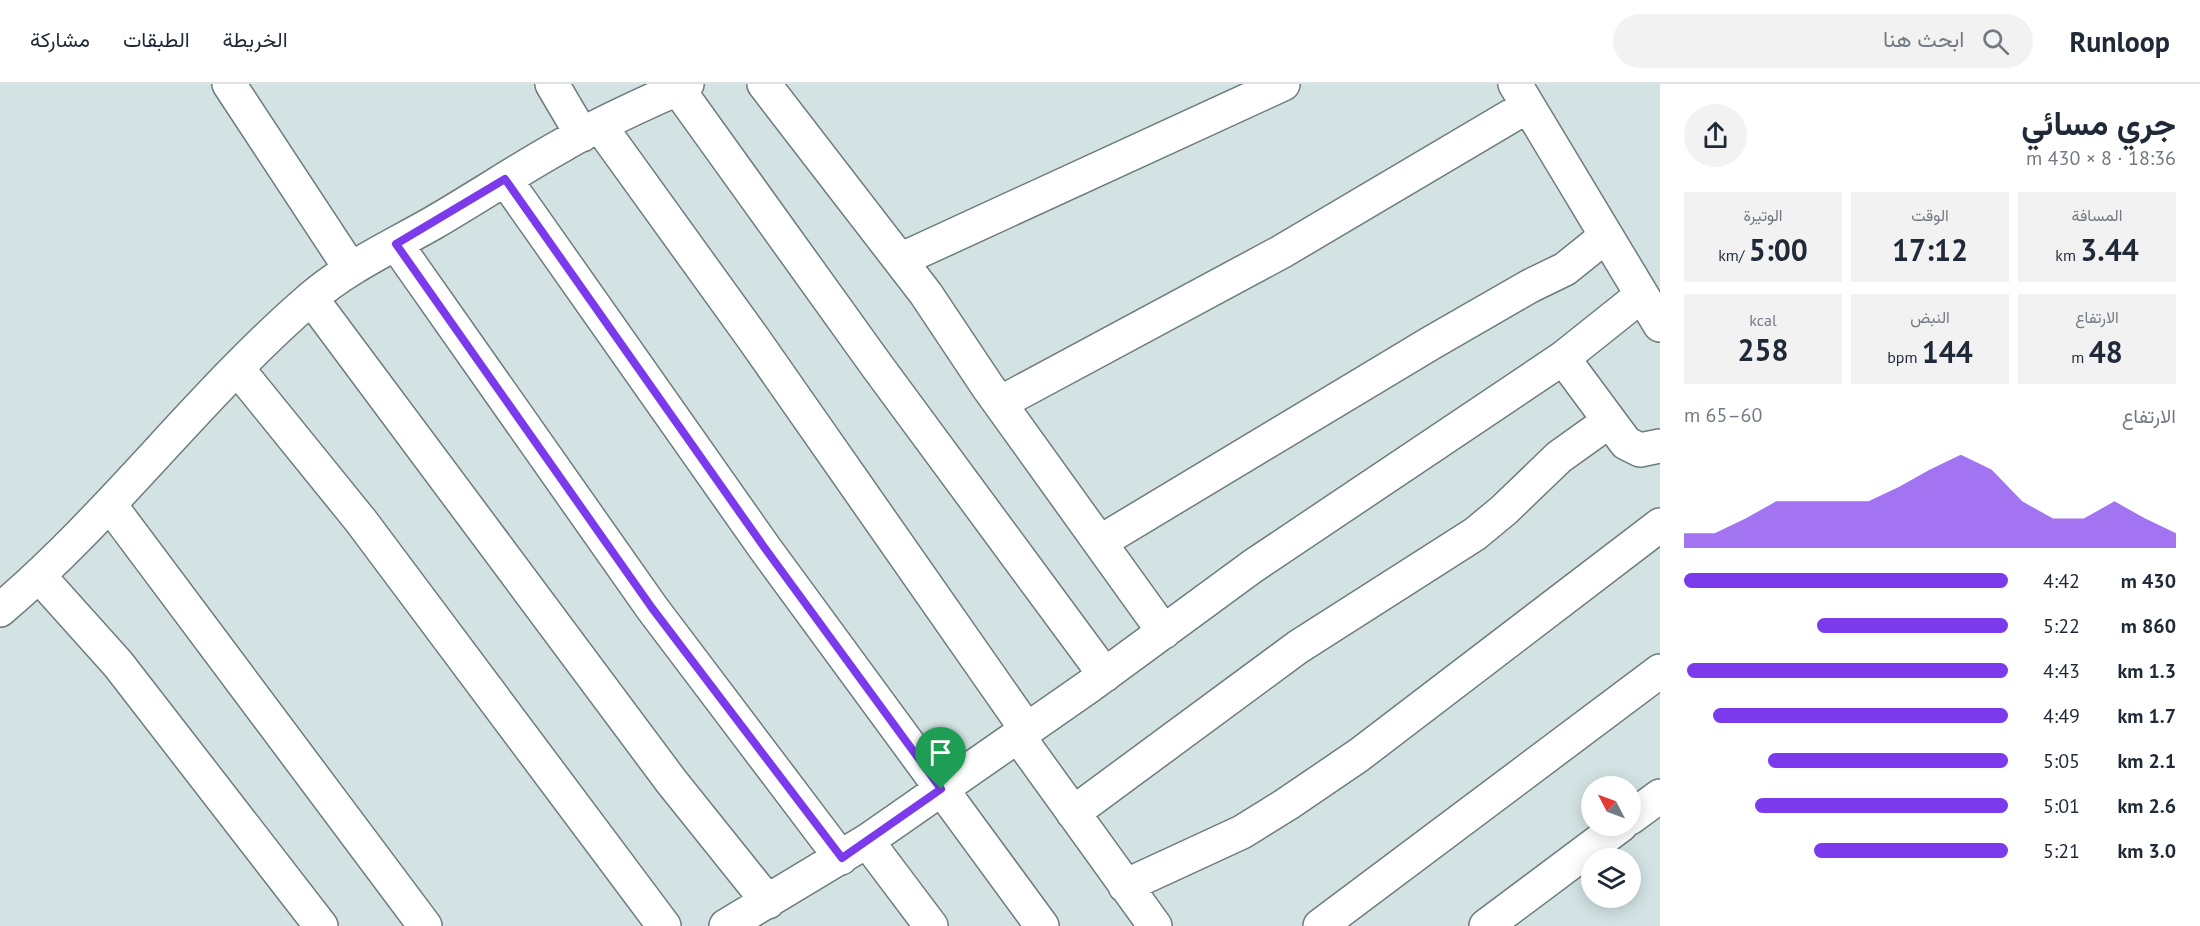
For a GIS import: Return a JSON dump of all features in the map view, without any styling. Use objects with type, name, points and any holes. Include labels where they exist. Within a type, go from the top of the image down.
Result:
[{"type":"street","points":[[229,84],[350,268]]},
{"type":"street","points":[[552,84],[753,338],[1023,733],[1073,813],[1155,926]]},
{"type":"street","points":[[764,84],[900,260],[1164,632]]},
{"type":"street","points":[[900,260],[1283,84]]},
{"type":"street","points":[[0,610],[39,576],[110,505],[237,368],[311,298],[350,268],[396,244],[591,131],[682,86],[891,385],[1105,675]]},
{"type":"street","points":[[1000,403],[1281,252],[1521,95],[1660,325]]},
{"type":"street","points":[[505,179],[764,547],[1042,926]]},
{"type":"street","points":[[1100,542],[1431,343],[1565,269],[1606,236]]},
{"type":"street","points":[[396,244],[652,608],[854,850],[931,926]]},
{"type":"street","points":[[731,925],[854,850],[1105,675],[1282,546],[1563,358],[1642,295]]},
{"type":"street","points":[[311,298],[671,781],[768,902]]},
{"type":"street","points":[[1563,358],[1626,444],[1640,450],[1660,446]]},
{"type":"street","points":[[237,368],[361,521],[664,926]]},
{"type":"street","points":[[1073,813],[1298,646],[1475,534],[1504,510],[1559,457],[1608,422]]},
{"type":"street","points":[[110,505],[425,926]]},
{"type":"street","points":[[1125,886],[1242,832],[1287,804],[1359,755],[1660,525]]},
{"type":"street","points":[[39,576],[118,664],[321,926]]},
{"type":"street","points":[[1320,926],[1660,670]]},
{"type":"street","points":[[1641,810],[1660,796]]},
{"type":"street","points":[[1486,926],[1606,836]]},
{"type":"route","points":[[505,179],[764,547],[941,789],[842,858],[652,608],[396,244],[505,179]]}]
